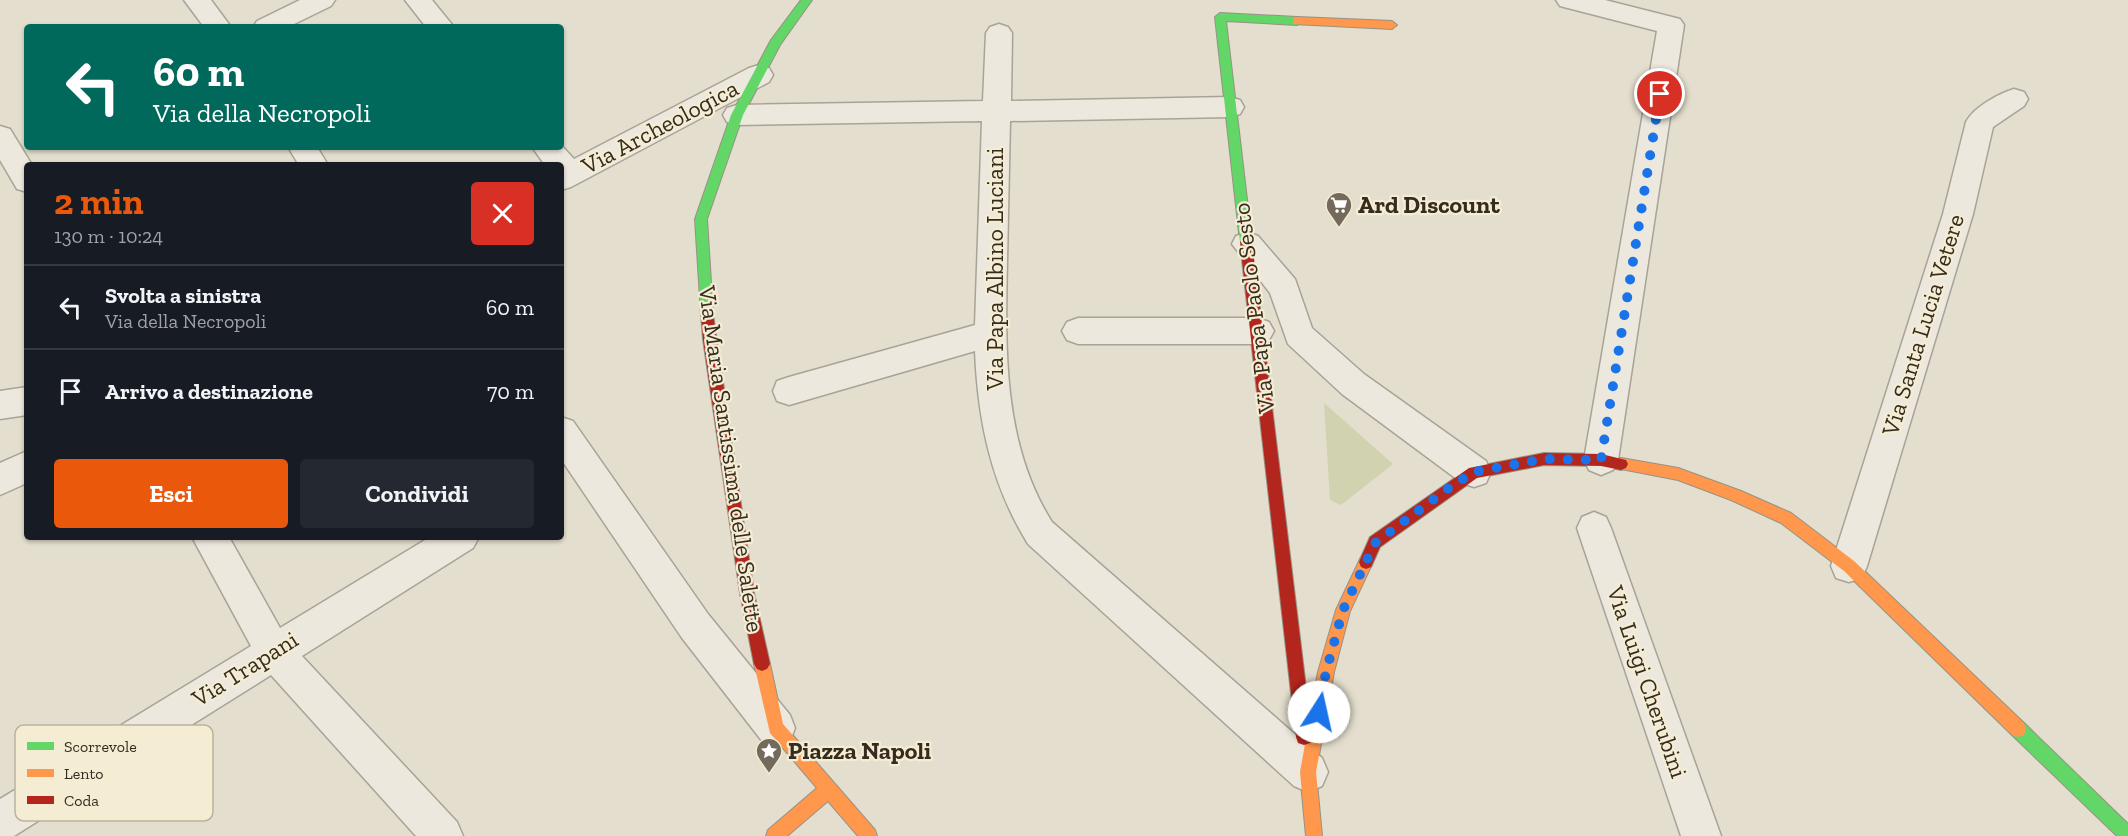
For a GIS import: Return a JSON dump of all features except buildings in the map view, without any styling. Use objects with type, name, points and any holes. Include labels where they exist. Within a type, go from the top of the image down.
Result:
[{"type":"street","points":[[197,0],[216,24]]},
{"type":"street","points":[[272,24],[322,0]]},
{"type":"street","points":[[418,0],[438,24]]},
{"type":"street","name":"Via Maria Santissima delle Salette","points":[[807,0],[775,43],[737,115],[701,219],[709,339],[747,593],[776,728],[869,836]]},
{"type":"street","points":[[1569,0],[1671,25],[1601,460]]},
{"type":"street","name":"Via Papa Paolo Sesto","points":[[1308,772],[1220,16],[1392,26]]},
{"type":"street","name":"Via Papa Albino Luciani","points":[[999,33],[990,334],[995,404],[1006,457],[1019,501],[1041,534],[1308,772]]},
{"type":"street","name":"Via Archeologica","points":[[565,177],[759,75]]},
{"type":"street","name":"Via Santa Lucia Vetere","points":[[1849,566],[1958,214],[1980,122],[2014,99]]},
{"type":"street","points":[[737,115],[1230,107]]},
{"type":"street","points":[[9,141],[24,174]]},
{"type":"street","points":[[1247,244],[1284,288],[1299,335],[1353,384],[1474,472]]},
{"type":"street","points":[[1078,331],[1258,331]]},
{"type":"street","points":[[789,391],[990,334]]},
{"type":"street","points":[[0,405],[24,401]]},
{"type":"street","points":[[564,442],[572,470],[776,728]]},
{"type":"street","points":[[1314,836],[1308,772],[1326,672],[1343,610],[1375,543],[1474,472],[1544,459],[1601,460],[1678,474],[1736,495],[1786,518],[1849,566],[2128,835]]},
{"type":"street","points":[[0,480],[24,468]]},
{"type":"street","name":"Via Luigi Cherubini","points":[[1594,528],[1701,836]]},
{"type":"street","points":[[212,540],[273,651],[443,836]]},
{"type":"street","name":"Via Trapani","points":[[155,725],[456,540]]},
{"type":"street","points":[[774,836],[828,789]]},
{"type":"street","points":[[793,836],[828,789]]},
{"type":"street","name":"Via Trapani","points":[[0,822],[15,813]]},
{"type":"green space","points":[[1324,403],[1393,464],[1341,505],[1330,500]]},
{"type":"traffic: fast","points":[[707,314],[701,219],[737,115],[775,43],[807,0]]},
{"type":"traffic: fast","points":[[1246,242],[1220,17],[1297,21]]},
{"type":"traffic: fast","points":[[2018,729],[2128,835]]},
{"type":"traffic: slow","points":[[1297,21],[1392,25]]},
{"type":"traffic: slow","points":[[1621,464],[1678,474],[1736,495],[1786,518],[1849,566],[2018,729]]},
{"type":"traffic: slow","points":[[1314,836],[1308,772],[1326,672],[1343,610],[1366,562]]},
{"type":"traffic: slow","points":[[762,664],[776,728],[869,836]]},
{"type":"traffic: slow","points":[[774,836],[829,789]]},
{"type":"traffic: jam","points":[[1246,242],[1304,737]]},
{"type":"traffic: jam","points":[[707,314],[747,593],[762,664]]},
{"type":"traffic: jam","points":[[1366,562],[1375,542],[1474,472],[1544,459],[1601,460],[1621,464]]},
{"type":"place","name":"Ard Discount","points":[[1339,228]]},
{"type":"place","name":"Piazza Napoli","points":[[769,774]]},
{"type":"route","points":[[1319,712],[1326,672],[1343,610],[1375,543],[1474,472],[1544,459],[1601,460],[1660,94]]}]
